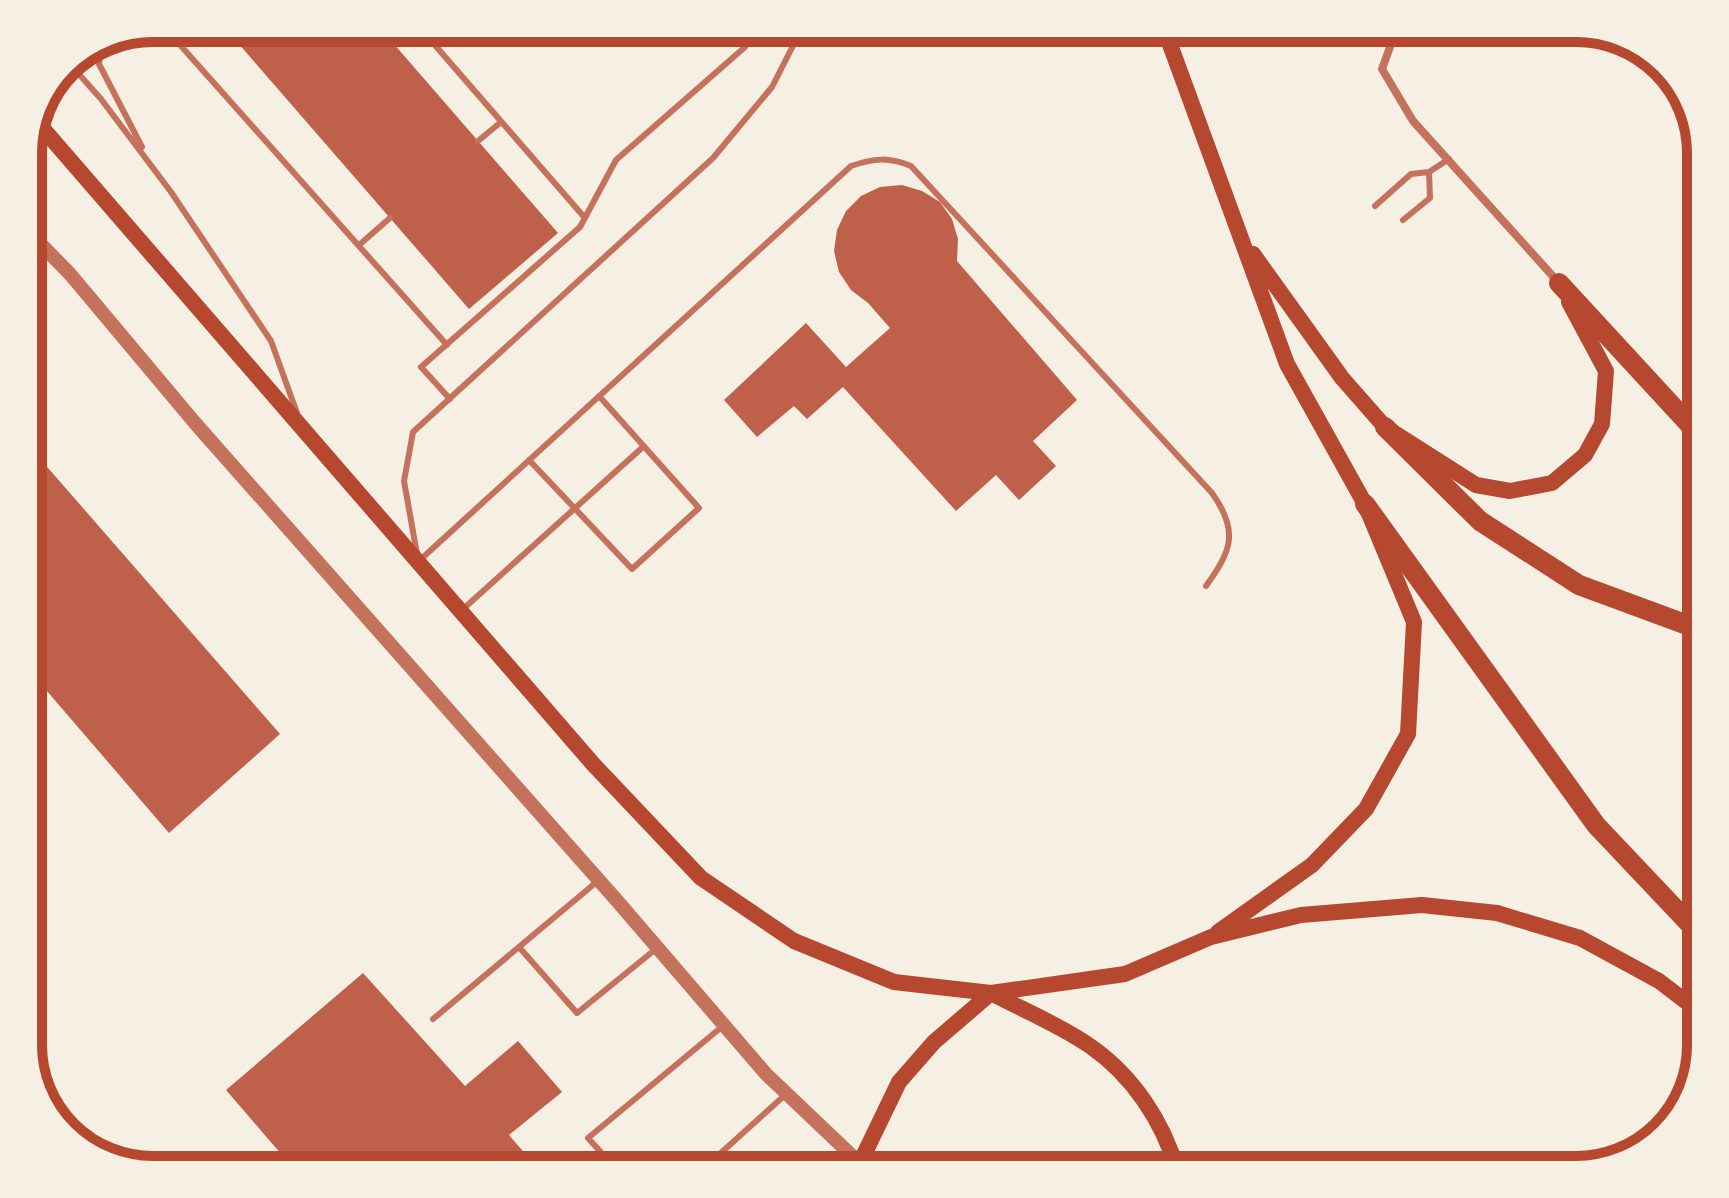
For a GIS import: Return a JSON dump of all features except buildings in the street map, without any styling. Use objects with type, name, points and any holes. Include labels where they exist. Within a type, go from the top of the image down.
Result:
[{"type":"main road","points":[[1169,42],[1287,364],[1365,504],[1414,622],[1408,734],[1366,809],[1312,865],[1211,937]]},
{"type":"main road","points":[[45,131],[593,764],[701,878],[794,941],[894,982],[991,993],[1125,974],[1211,937],[1301,915],[1422,905],[1497,913],[1580,938],[1659,981],[1687,1002]]},
{"type":"main road","points":[[1240,236],[1342,378],[1385,427],[1480,521],[1579,585],[1687,625]]},
{"type":"main road","points":[[1385,427],[1476,485],[1510,491],[1552,483],[1585,455],[1602,424],[1606,371],[1559,283]]},
{"type":"main road","points":[[1559,283],[1687,422]]},
{"type":"main road","points":[[1365,504],[1596,825],[1687,921]]},
{"type":"main road","points":[[868,1156],[899,1082],[934,1042],[991,993]]},
{"type":"main road","points":[[991,993],[1090,1046],[1139,1092],[1173,1156]]},
{"type":"street","points":[[1392,42],[1382,69],[1413,121],[1559,283]]},
{"type":"street","points":[[42,245],[724,1025],[786,1094],[851,1156]]},
{"type":"lane","points":[[178,42],[447,345]]},
{"type":"lane","points":[[432,42],[585,218]]},
{"type":"lane","points":[[450,399],[421,367],[580,227],[616,160],[747,42]]},
{"type":"lane","points":[[418,562],[404,481],[413,432],[713,158],[772,87],[795,42]]},
{"type":"lane","points":[[100,56],[99,64],[151,164]]},
{"type":"lane","points":[[78,73],[151,164],[271,341],[302,426]]},
{"type":"lane","points":[[478,141],[501,122]]},
{"type":"lane","points":[[418,562],[851,166],[871,158],[894,159],[911,166],[1212,493],[1227,513],[1230,535],[1223,562],[1206,586]]},
{"type":"lane","points":[[1375,206],[1411,174],[1429,172],[1449,159]]},
{"type":"lane","points":[[1403,220],[1430,198],[1429,172]]},
{"type":"lane","points":[[359,245],[390,218]]},
{"type":"lane","points":[[529,460],[632,569],[699,508],[599,396]]},
{"type":"lane","points":[[460,611],[644,446]]},
{"type":"lane","points":[[433,1019],[599,880]]},
{"type":"lane","points":[[519,947],[577,1013],[657,948]]},
{"type":"lane","points":[[604,1156],[588,1138],[724,1025]]},
{"type":"lane","points":[[717,1156],[786,1094]]}]
